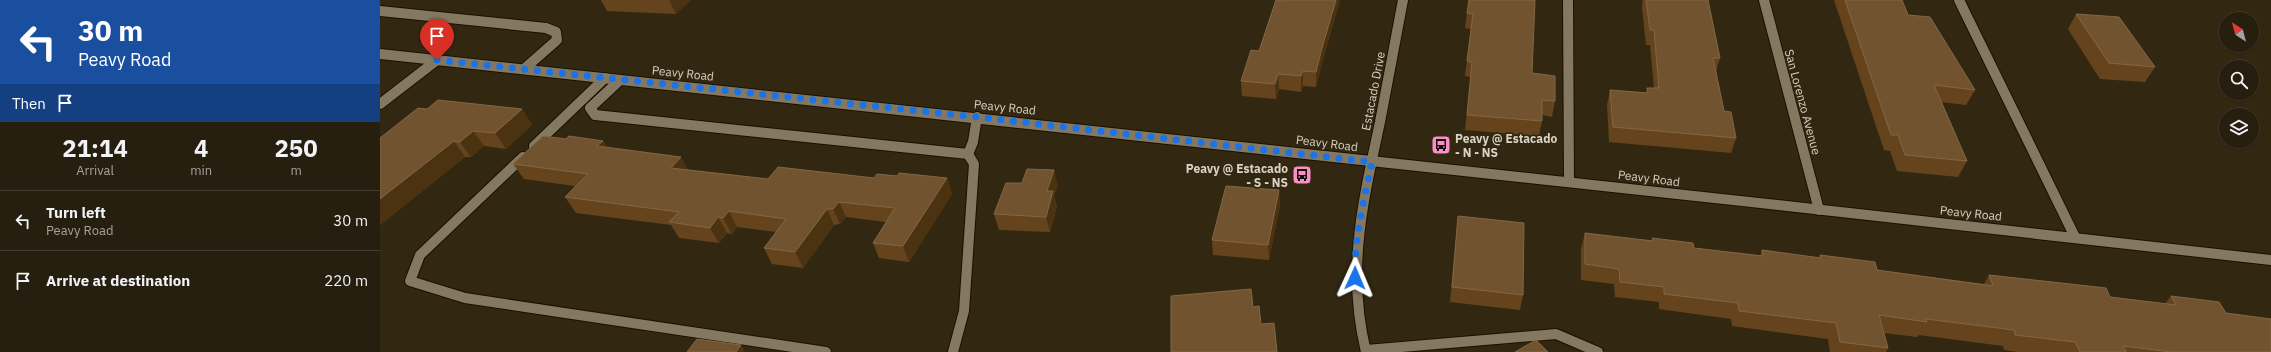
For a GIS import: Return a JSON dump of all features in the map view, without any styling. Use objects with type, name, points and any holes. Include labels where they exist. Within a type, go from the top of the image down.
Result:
[{"type":"street","name":"Estacado Drive","points":[[1366,351],[1356,307],[1355,263],[1360,220],[1403,0]]},
{"type":"street","points":[[1568,0],[1569,181]]},
{"type":"street","name":"San Lorenzo Avenue","points":[[1764,0],[1819,210]]},
{"type":"street","points":[[1959,0],[2075,237]]},
{"type":"street","points":[[380,11],[546,28],[556,32],[557,40],[524,69]]},
{"type":"street","name":"Peavy Road","points":[[380,54],[977,117],[1372,162],[1569,181],[2271,260]]},
{"type":"street","points":[[380,104],[437,60]]},
{"type":"street","points":[[605,78],[420,255],[410,281],[465,298],[797,349],[826,352]]},
{"type":"street","points":[[620,80],[590,108],[595,115],[968,154]]},
{"type":"street","points":[[968,154],[973,142],[977,117]]},
{"type":"street","points":[[953,352],[964,311],[974,164],[968,154]]},
{"type":"street","points":[[1366,351],[1556,334],[1598,352]]},
{"type":"building","points":[[1276,0],[1336,0],[1316,72],[1303,71],[1301,76],[1278,74],[1275,84],[1241,81],[1251,50],[1259,51]]},
{"type":"building","points":[[1469,0],[1535,0],[1532,73],[1555,76],[1555,101],[1542,100],[1542,121],[1467,115],[1472,62],[1467,61],[1473,14],[1467,13]]},
{"type":"building","points":[[1646,0],[1708,0],[1720,58],[1713,58],[1724,111],[1731,112],[1736,138],[1613,127],[1610,90],[1648,93],[1647,88],[1659,88],[1654,30],[1650,30]]},
{"type":"building","points":[[1845,0],[1902,0],[1908,15],[1930,17],[1975,90],[1934,85],[1967,161],[1905,155],[1898,135],[1891,135]]},
{"type":"building","points":[[2076,14],[2119,17],[2155,67],[2109,63]]},
{"type":"building","points":[[438,100],[522,109],[495,133],[473,131],[460,142],[454,141],[380,199],[380,138],[418,108],[427,109]]},
{"type":"building","points":[[543,136],[566,139],[569,136],[603,141],[597,146],[681,157],[671,168],[768,179],[778,167],[874,178],[877,174],[897,176],[899,173],[947,178],[903,246],[873,243],[895,208],[839,202],[833,209],[827,209],[795,252],[764,248],[786,219],[729,211],[723,218],[718,217],[710,228],[669,222],[679,212],[565,197],[588,174],[513,164]]},
{"type":"building","points":[[1027,169],[1054,170],[1047,191],[1053,191],[1046,217],[994,214],[1006,183],[1022,183]]},
{"type":"building","points":[[1226,186],[1279,190],[1268,245],[1212,240]]},
{"type":"building","points":[[1458,216],[1524,223],[1523,295],[1452,287]]},
{"type":"building","points":[[1585,233],[1653,241],[1652,238],[1693,243],[1694,248],[1763,256],[1762,250],[1821,258],[1820,255],[1875,262],[1877,270],[1993,286],[1989,275],[2106,288],[2110,297],[2176,305],[2171,296],[2219,302],[2226,313],[2271,319],[2271,352],[2171,352],[2123,346],[2126,352],[2080,352],[2075,342],[2015,335],[2014,330],[1926,319],[1927,322],[1879,315],[1888,348],[1840,342],[1836,323],[1739,311],[1738,303],[1664,294],[1664,287],[1620,282],[1619,269],[1585,264]]},
{"type":"building","points":[[1251,289],[1253,307],[1259,306],[1261,324],[1274,323],[1277,352],[1171,352],[1171,296]]},
{"type":"building","points":[[697,339],[741,345],[736,352],[687,352]]},
{"type":"building","points":[[1536,340],[1548,352],[1515,352]]},
{"type":"place","name":"Peavy @ Estacado - N - NS","points":[[1441,145]]},
{"type":"place","name":"Peavy @ Estacado - S - NS","points":[[1302,175]]},
{"type":"route","points":[[437,60],[977,117],[1372,162],[1360,220],[1355,263],[1355,278]]}]
